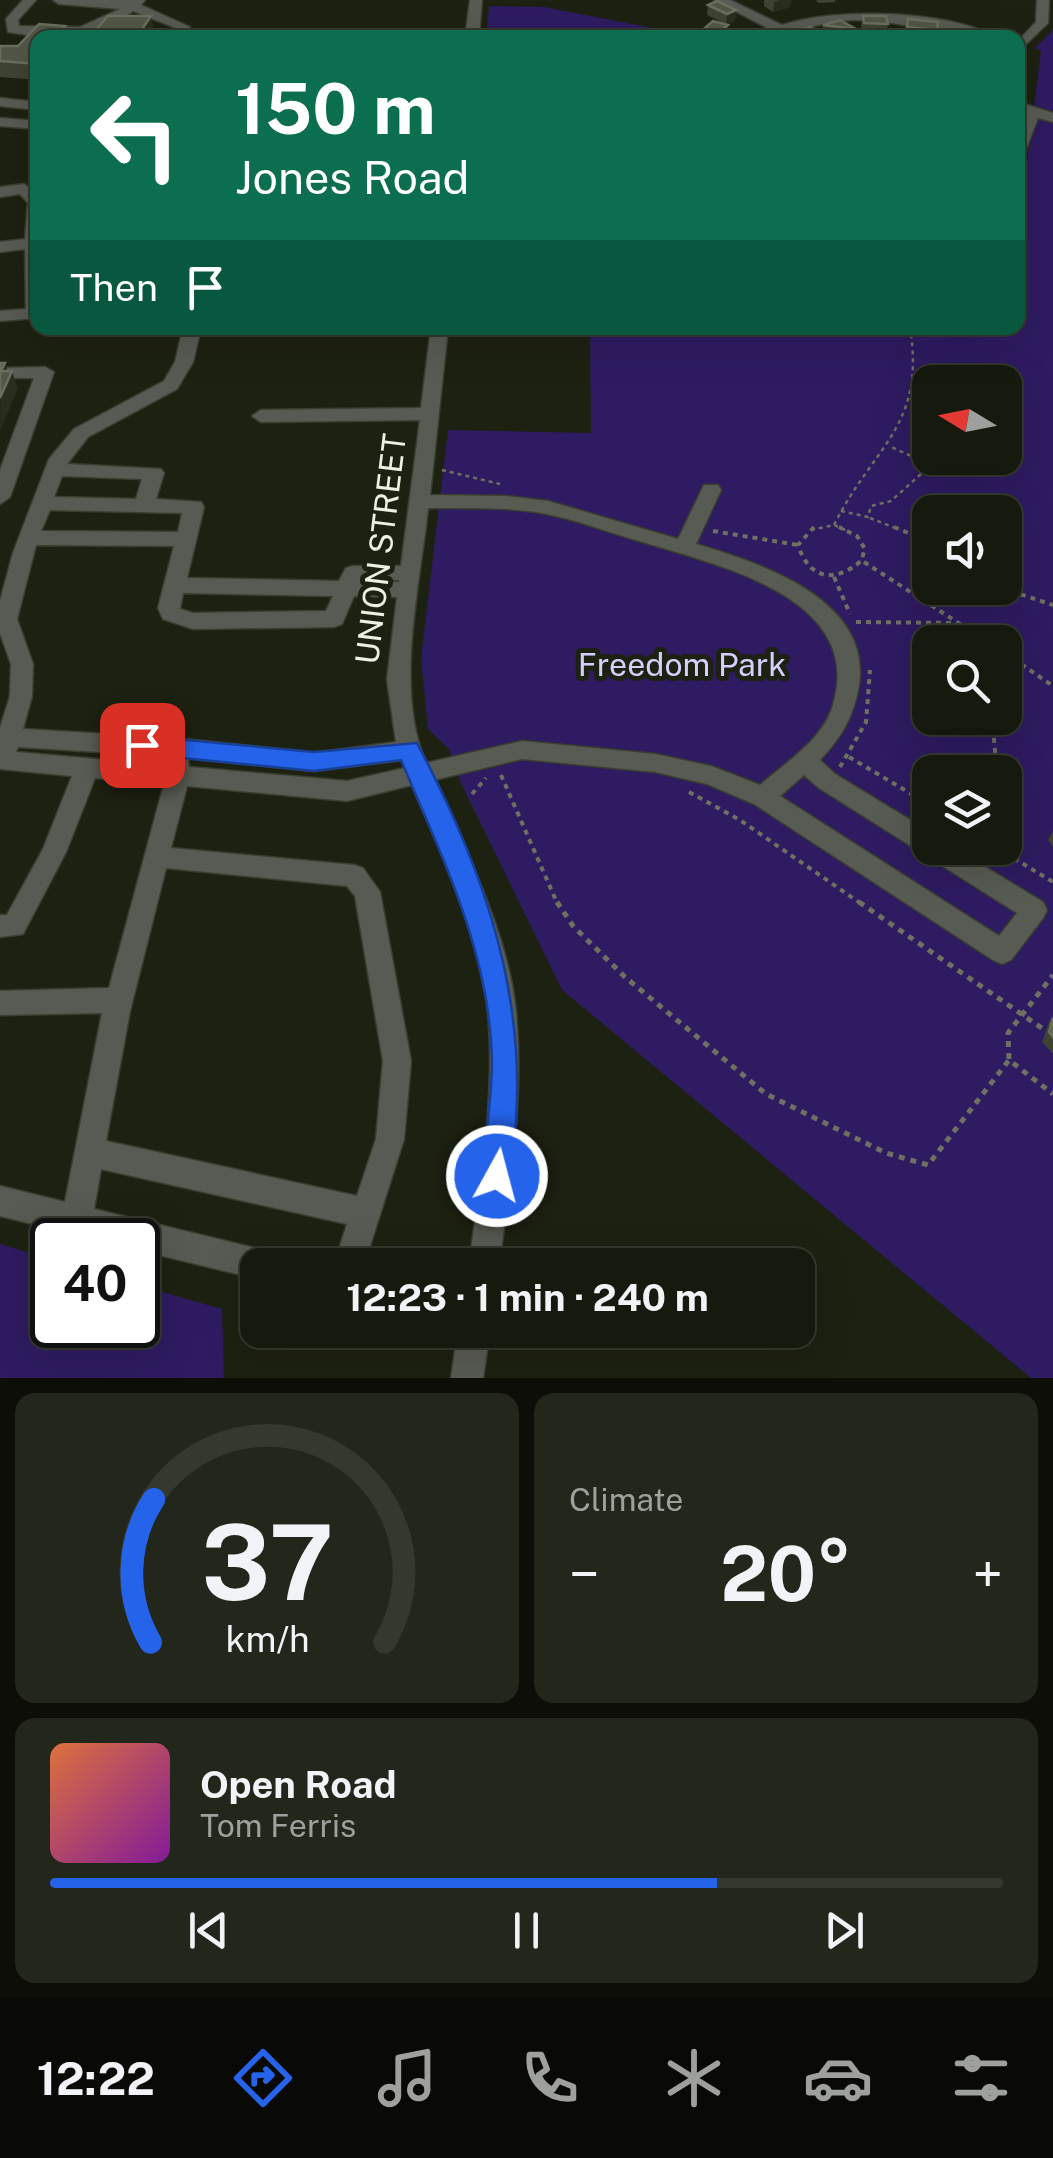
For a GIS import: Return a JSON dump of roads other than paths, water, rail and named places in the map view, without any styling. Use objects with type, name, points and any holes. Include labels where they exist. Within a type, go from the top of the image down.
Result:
[{"type":"street","points":[[30,0],[12,18],[12,29],[50,30]]},
{"type":"street","points":[[59,0],[136,3],[184,27],[182,30]]},
{"type":"street","points":[[473,30],[476,0]]},
{"type":"street","points":[[720,0],[780,28]]},
{"type":"street","points":[[1025,39],[1042,23],[1043,0]]},
{"type":"street","points":[[92,30],[116,21],[136,3]]},
{"type":"street","points":[[776,30],[828,16],[870,14],[960,30]]},
{"type":"street","points":[[0,102],[30,105]]},
{"type":"street","points":[[1025,108],[1053,118]]},
{"type":"street","points":[[1025,134],[1034,111]]},
{"type":"street","points":[[0,122],[30,125]]},
{"type":"street","points":[[0,192],[24,190],[30,196]]},
{"type":"street","points":[[0,247],[30,243]]},
{"type":"street","points":[[0,316],[30,313]]},
{"type":"street","points":[[2,748],[21,696],[22,664],[6,619],[28,538],[55,470],[81,433],[171,385],[184,362],[190,335]]},
{"type":"street","name":"UNION STREET","points":[[439,335],[398,680],[409,750],[482,919],[502,1009],[504,1114],[486,1248]]},
{"type":"street","points":[[0,373],[45,372],[0,497]]},
{"type":"street","points":[[260,416],[430,414]]},
{"type":"street","points":[[55,470],[154,473],[144,505]]},
{"type":"street","points":[[684,548],[711,490]]},
{"type":"street","points":[[419,501],[534,505],[684,548],[777,580],[808,600],[832,628],[847,660],[848,692],[837,722],[804,760],[763,797]]},
{"type":"street","points":[[42,503],[194,507],[170,614],[192,621],[334,618],[340,613],[344,586]]},
{"type":"street","points":[[28,538],[187,539]]},
{"type":"street","points":[[175,585],[344,586],[408,581]]},
{"type":"street","points":[[2,748],[175,747],[314,762],[362,759],[409,750]]},
{"type":"street","points":[[77,1218],[120,1000],[178,776],[175,747]]},
{"type":"street","points":[[2,748],[87,768],[336,790],[370,788],[536,750],[683,769],[763,797],[1002,952],[1034,910],[962,865]]},
{"type":"street","points":[[804,760],[827,781],[912,834]]},
{"type":"street","points":[[0,926],[14,926],[54,852],[87,768]]},
{"type":"street","points":[[158,856],[354,876],[367,892],[396,1061],[390,1139],[354,1248]]},
{"type":"street","points":[[0,1003],[120,1000]]},
{"type":"street","points":[[90,1152],[366,1212]]},
{"type":"street","points":[[0,1201],[69,1218]]},
{"type":"street","points":[[160,1240],[240,1259]]},
{"type":"street","points":[[467,1378],[471,1348]]},
{"type":"park label","name":"Freedom Park","points":[[682,665]]}]
